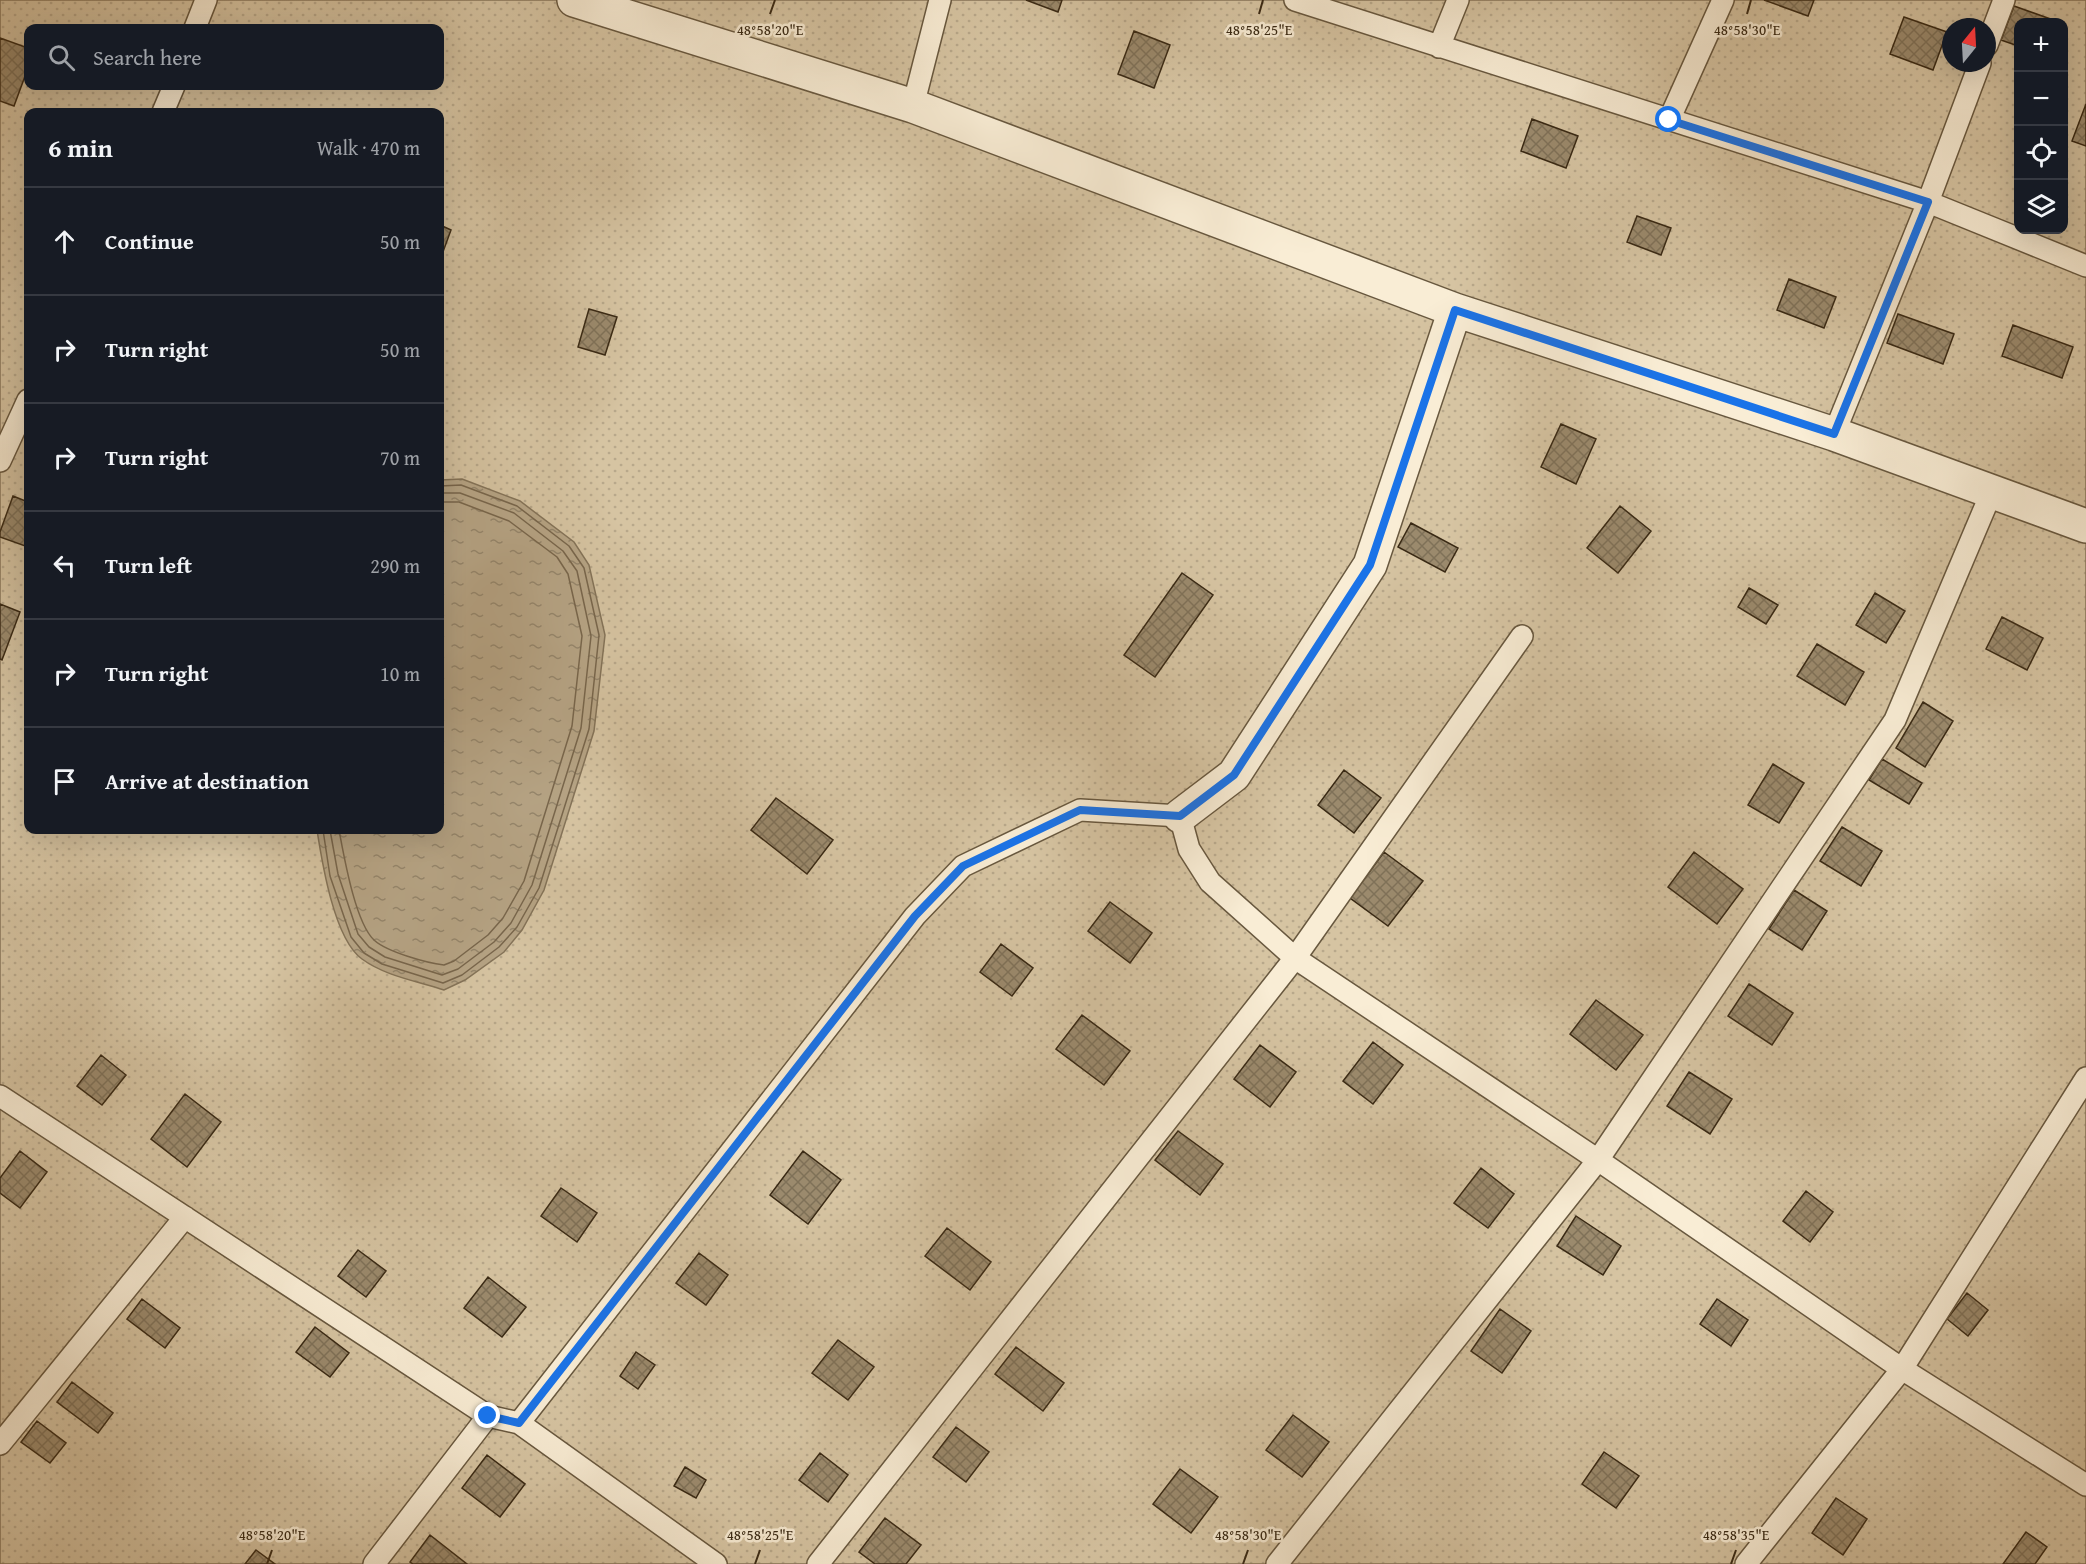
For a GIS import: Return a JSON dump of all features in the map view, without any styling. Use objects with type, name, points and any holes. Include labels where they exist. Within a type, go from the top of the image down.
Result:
[{"type":"street","points":[[574,0],[913,106],[1455,310],[1834,434],[2086,526]]},
{"type":"street","points":[[1180,816],[1234,775],[1370,565],[1455,310]]},
{"type":"lane","points":[[197,24],[206,0]]},
{"type":"lane","points":[[913,106],[940,0]]},
{"type":"lane","points":[[1295,0],[1928,202],[2086,267]]},
{"type":"lane","points":[[1439,47],[1458,0]]},
{"type":"lane","points":[[1669,120],[1723,0]]},
{"type":"lane","points":[[1996,21],[2004,0]]},
{"type":"lane","points":[[1834,434],[1928,202],[1977,72]]},
{"type":"lane","points":[[165,108],[172,90]]},
{"type":"lane","points":[[0,461],[24,409]]},
{"type":"lane","points":[[1277,1564],[1598,1160],[1895,720],[1992,491]]},
{"type":"lane","points":[[818,1564],[1295,958],[1521,636]]},
{"type":"lane","points":[[519,1423],[915,916],[963,866],[1080,810],[1180,816],[1189,849],[1210,882],[1295,958],[1598,1160],[1902,1369],[2086,1485]]},
{"type":"lane","points":[[1746,1564],[1902,1369],[2086,1077]]},
{"type":"lane","points":[[0,1096],[488,1416],[519,1423],[716,1564]]},
{"type":"lane","points":[[0,1444],[185,1217]]},
{"type":"lane","points":[[374,1564],[488,1416]]},
{"type":"shaded area","points":[[0,0],[2086,0],[2086,1564],[0,1564]]},
{"type":"water","points":[[462,479],[520,501],[574,542],[589,565],[605,635],[594,731],[544,890],[522,930],[504,952],[465,980],[444,990],[381,970],[362,959],[352,949],[344,935],[331,899],[318,834],[444,834],[444,480]]},
{"type":"building","points":[[1026,0],[1062,0],[1058,12]]},
{"type":"building","points":[[1764,0],[1814,0],[1808,16]]},
{"type":"building","points":[[2014,6],[2048,18],[2014,18],[2014,45],[2001,40]]},
{"type":"building","points":[[1904,17],[1942,30],[1942,46],[1933,70],[1890,54]]},
{"type":"building","points":[[1134,31],[1170,45],[1154,88],[1118,74]]},
{"type":"building","points":[[0,38],[24,47],[24,79],[14,106],[0,101]]},
{"type":"building","points":[[2086,104],[2086,146],[2072,141]]},
{"type":"building","points":[[1532,119],[1578,136],[1566,168],[1521,151]]},
{"type":"building","points":[[1637,216],[1671,228],[1661,255],[1627,242]]},
{"type":"building","points":[[444,227],[451,230],[444,249]]},
{"type":"building","points":[[1789,279],[1836,297],[1824,328],[1777,310]]},
{"type":"building","points":[[589,309],[617,317],[605,355],[578,347]]},
{"type":"building","points":[[1898,314],[1954,334],[1943,364],[1887,343]]},
{"type":"building","points":[[2013,325],[2073,347],[2062,378],[2002,356]]},
{"type":"building","points":[[1561,424],[1596,439],[1576,484],[1541,467]]},
{"type":"building","points":[[13,496],[24,500],[24,546],[0,537]]},
{"type":"building","points":[[1620,506],[1651,531],[1618,573],[1587,548]]},
{"type":"building","points":[[1411,523],[1458,548],[1445,572],[1398,547]]},
{"type":"building","points":[[1182,573],[1213,595],[1155,677],[1124,655]]},
{"type":"building","points":[[1749,588],[1778,605],[1766,624],[1738,607]]},
{"type":"building","points":[[1875,593],[1905,611],[1886,643],[1856,625]]},
{"type":"building","points":[[0,604],[20,612],[2,660],[0,659]]},
{"type":"building","points":[[2002,617],[2043,638],[2027,670],[1986,649]]},
{"type":"building","points":[[1817,644],[1864,672],[1845,705],[1797,676]]},
{"type":"building","points":[[1923,702],[1953,721],[1925,767],[1896,748]]},
{"type":"building","points":[[1882,759],[1922,783],[1909,804],[1869,780]]},
{"type":"building","points":[[1773,764],[1804,783],[1779,823],[1748,805]]},
{"type":"building","points":[[1344,770],[1381,798],[1354,833],[1318,805]]},
{"type":"building","points":[[776,798],[833,840],[807,874],[751,830]]},
{"type":"building","points":[[1842,827],[1882,851],[1861,886],[1820,861]]},
{"type":"building","points":[[1384,852],[1423,881],[1388,926],[1350,898]]},
{"type":"building","points":[[1694,852],[1743,889],[1717,924],[1668,887]]},
{"type":"building","points":[[1794,890],[1827,911],[1802,950],[1769,929]]},
{"type":"building","points":[[1110,902],[1152,933],[1130,963],[1088,931]]},
{"type":"building","points":[[1001,944],[1033,968],[1012,996],[980,972]]},
{"type":"building","points":[[1749,984],[1793,1013],[1772,1045],[1728,1016]]},
{"type":"building","points":[[1596,1000],[1643,1035],[1616,1070],[1570,1034]]},
{"type":"building","points":[[1082,1015],[1130,1051],[1104,1085],[1056,1049]]},
{"type":"building","points":[[1373,1042],[1403,1065],[1373,1104],[1343,1081]]},
{"type":"building","points":[[1260,1045],[1296,1072],[1270,1107],[1234,1079]]},
{"type":"building","points":[[101,1055],[126,1075],[102,1105],[77,1086]]},
{"type":"building","points":[[1689,1072],[1732,1099],[1710,1134],[1667,1106]]},
{"type":"building","points":[[185,1094],[221,1122],[187,1167],[151,1139]]},
{"type":"building","points":[[1178,1131],[1223,1164],[1200,1195],[1155,1160]]},
{"type":"building","points":[[20,1151],[47,1172],[20,1208],[0,1193],[0,1178]]},
{"type":"building","points":[[803,1151],[841,1180],[808,1224],[770,1195]]},
{"type":"building","points":[[1481,1168],[1514,1194],[1488,1228],[1454,1203]]},
{"type":"building","points":[[561,1188],[597,1213],[577,1242],[541,1216]]},
{"type":"building","points":[[1806,1191],[1833,1212],[1810,1242],[1783,1221]]},
{"type":"building","points":[[1576,1216],[1621,1246],[1603,1275],[1557,1246]]},
{"type":"building","points":[[947,1228],[991,1262],[970,1290],[925,1256]]},
{"type":"building","points":[[358,1250],[386,1271],[366,1297],[338,1276]]},
{"type":"building","points":[[699,1253],[728,1275],[706,1305],[676,1283]]},
{"type":"building","points":[[488,1277],[526,1307],[502,1337],[464,1308]]},
{"type":"building","points":[[1967,1293],[1988,1310],[1968,1336],[1947,1319]]},
{"type":"building","points":[[142,1299],[180,1328],[165,1348],[127,1319]]},
{"type":"building","points":[[1717,1299],[1748,1320],[1731,1346],[1700,1324]]},
{"type":"building","points":[[1500,1309],[1531,1331],[1502,1373],[1471,1351]]},
{"type":"building","points":[[315,1327],[349,1353],[330,1377],[296,1352]]},
{"type":"building","points":[[838,1340],[874,1367],[848,1400],[812,1373]]},
{"type":"building","points":[[1016,1347],[1064,1383],[1043,1411],[995,1374]]},
{"type":"building","points":[[636,1352],[655,1365],[638,1389],[620,1376]]},
{"type":"building","points":[[72,1382],[113,1413],[98,1433],[57,1402]]},
{"type":"building","points":[[1293,1415],[1329,1442],[1302,1477],[1266,1450]]},
{"type":"building","points":[[37,1421],[66,1443],[50,1463],[21,1442]]},
{"type":"building","points":[[956,1427],[989,1452],[966,1482],[933,1457]]},
{"type":"building","points":[[1604,1452],[1639,1476],[1616,1508],[1582,1484]]},
{"type":"building","points":[[820,1453],[848,1475],[828,1502],[799,1480]]},
{"type":"building","points":[[487,1455],[525,1484],[500,1517],[462,1488]]},
{"type":"building","points":[[685,1467],[706,1480],[696,1498],[674,1486]]},
{"type":"building","points":[[1180,1469],[1218,1497],[1191,1533],[1153,1504]]},
{"type":"building","points":[[1836,1498],[1867,1519],[1843,1555],[1812,1533]]},
{"type":"building","points":[[885,1518],[921,1545],[906,1564],[875,1564],[859,1552]]},
{"type":"building","points":[[2026,1532],[2047,1547],[2035,1564],[2003,1564]]},
{"type":"building","points":[[430,1535],[467,1564],[413,1564],[410,1562]]},
{"type":"building","points":[[256,1550],[275,1564],[245,1564]]},
{"type":"route","points":[[488,1416],[519,1423],[915,916],[963,866],[1080,810],[1180,816],[1234,775],[1370,565],[1455,310],[1834,434],[1928,202],[1669,120]]}]
